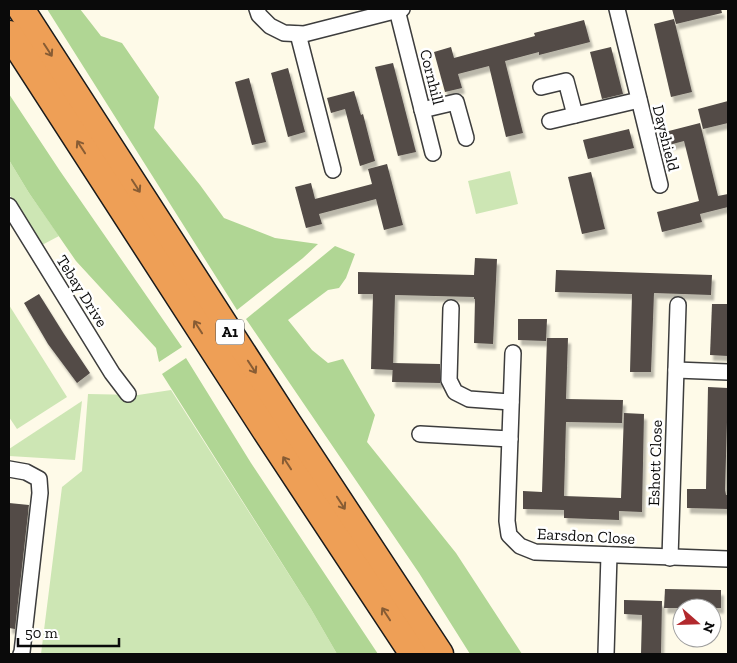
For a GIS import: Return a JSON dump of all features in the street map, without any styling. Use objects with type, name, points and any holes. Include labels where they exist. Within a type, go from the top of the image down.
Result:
[{"type":"highway","name":"A1","points":[[22,9],[286,420],[440,654]]},
{"type":"highway","name":"A1","points":[[9,34],[267,433],[413,654]]},
{"type":"street","name":"Cornhill","points":[[257,9],[270,26],[284,33],[298,34],[400,9],[422,110],[434,153]]},
{"type":"street","name":"Dayshield","points":[[617,9],[660,186]]},
{"type":"street","points":[[298,34],[334,170]]},
{"type":"street","points":[[541,87],[566,81],[575,115]]},
{"type":"street","name":"Dayshield","points":[[550,121],[639,100]]},
{"type":"street","points":[[422,110],[456,102],[466,138]]},
{"type":"street","name":"Tebay Drive","points":[[11,213],[112,374],[128,394]]},
{"type":"street","name":"Eshott Close","points":[[670,558],[678,305]]},
{"type":"street","points":[[451,308],[449,380],[456,392],[469,399],[511,402]]},
{"type":"street","name":"Earsdon Close","points":[[513,353],[507,521],[509,535],[520,546],[535,552],[728,559]]},
{"type":"street","points":[[676,370],[728,372]]},
{"type":"street","points":[[420,434],[510,440]]},
{"type":"street","points":[[9,469],[26,472],[39,479],[40,493],[21,654]]},
{"type":"street","points":[[606,654],[609,555]]},
{"type":"green space","points":[[47,9],[80,9],[101,36],[122,43],[159,97],[154,128],[224,218],[275,238],[318,244],[237,310]]},
{"type":"green space","points":[[9,94],[182,347],[159,362],[156,348],[76,261],[29,193],[9,160]]},
{"type":"green space","points":[[9,160],[59,236],[42,245],[9,194]]},
{"type":"green space","points":[[510,171],[518,204],[476,214],[468,181]]},
{"type":"green space","points":[[335,246],[355,254],[346,278],[339,288],[328,290],[288,320],[312,350],[328,363],[343,359],[375,415],[367,442],[456,553],[522,654],[470,654],[419,573],[246,319]]},
{"type":"green space","points":[[9,305],[67,397],[17,429],[9,417]]},
{"type":"green space","points":[[186,358],[251,463],[378,654],[337,654],[311,609],[162,374]]},
{"type":"green space","points":[[171,390],[311,609],[337,654],[41,654],[62,487],[82,471],[88,394],[138,395]]},
{"type":"green space","points":[[82,401],[75,460],[9,456],[9,449]]},
{"type":"building","points":[[672,9],[721,9],[722,13],[676,24]]},
{"type":"building","points":[[674,19],[692,92],[671,97],[654,24]]},
{"type":"building","points":[[584,20],[590,42],[539,55],[539,52],[505,61],[523,133],[506,137],[489,66],[458,74],[462,88],[445,92],[434,52],[451,47],[454,58],[535,36],[534,33]]},
{"type":"building","points":[[611,47],[623,94],[602,99],[590,52]]},
{"type":"building","points":[[393,63],[416,152],[398,156],[375,67]]},
{"type":"building","points":[[288,68],[305,132],[288,137],[271,73]]},
{"type":"building","points":[[249,78],[266,142],[252,145],[235,82]]},
{"type":"building","points":[[354,91],[361,115],[363,114],[375,161],[360,166],[345,109],[331,113],[327,98]]},
{"type":"building","points":[[728,101],[728,123],[703,129],[698,109]]},
{"type":"building","points":[[700,123],[718,196],[728,194],[728,207],[700,214],[702,222],[662,232],[657,212],[699,201],[684,141],[665,146],[661,133]]},
{"type":"building","points":[[629,129],[634,148],[588,159],[583,140]]},
{"type":"building","points":[[387,164],[403,225],[384,230],[376,199],[319,214],[322,224],[306,228],[295,187],[311,183],[315,199],[372,184],[368,169]]},
{"type":"building","points":[[591,172],[605,229],[582,234],[568,177]]},
{"type":"building","points":[[475,258],[497,259],[493,344],[474,343],[474,297],[395,295],[393,370],[371,369],[373,294],[358,294],[358,272],[474,275]]},
{"type":"building","points":[[556,270],[712,275],[711,295],[654,293],[651,372],[630,372],[632,294],[555,292]]},
{"type":"building","points":[[39,294],[90,373],[77,383],[48,344],[24,303]]},
{"type":"building","points":[[712,304],[728,304],[728,356],[710,355]]},
{"type":"building","points":[[518,319],[547,319],[546,341],[518,340]]},
{"type":"building","points":[[547,338],[568,338],[566,399],[623,400],[622,423],[566,422],[564,496],[621,498],[624,413],[644,414],[642,512],[619,511],[619,520],[564,518],[564,510],[523,509],[523,491],[542,492]]},
{"type":"building","points":[[393,363],[440,364],[440,383],[392,382]]},
{"type":"building","points":[[708,387],[728,388],[725,490],[726,495],[728,495],[728,509],[687,508],[687,489],[706,489]]},
{"type":"building","points":[[9,503],[29,505],[15,629],[9,628]]},
{"type":"building","points":[[665,589],[721,590],[721,598],[672,598],[672,608],[664,608]]},
{"type":"building","points":[[624,600],[662,601],[661,654],[641,654],[642,615],[624,614]]}]
